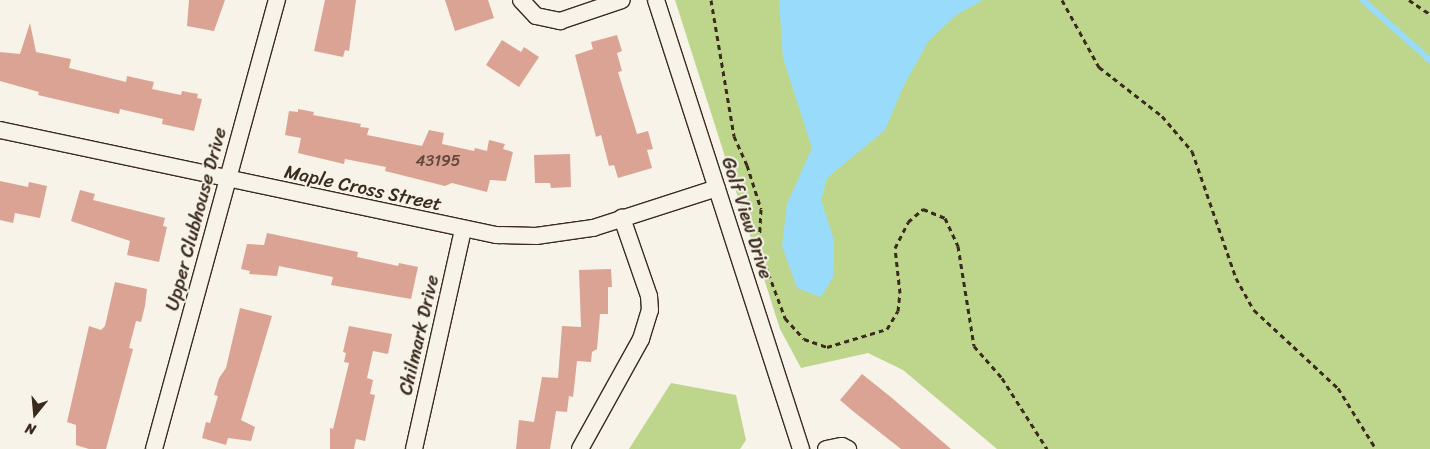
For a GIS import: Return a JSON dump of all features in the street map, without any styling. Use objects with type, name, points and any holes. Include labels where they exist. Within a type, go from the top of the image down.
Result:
[{"type":"street","name":"Upper Clubhouse Drive","points":[[154,449],[277,0]]},
{"type":"street","points":[[521,0],[536,16],[560,21],[622,0]]},
{"type":"street","name":"Golf View Drive","points":[[656,0],[800,449]]},
{"type":"street","name":"Maple Cross Street","points":[[0,130],[463,229],[536,236],[568,233],[717,188]]},
{"type":"street","points":[[580,449],[641,339],[650,310],[649,296],[622,218]]},
{"type":"street","name":"Chilmark Drive","points":[[414,449],[463,229]]},
{"type":"street","points":[[826,449],[842,446],[848,449]]},
{"type":"path","points":[[711,0],[734,136],[748,164],[761,210],[759,248],[785,318],[804,339],[827,347],[887,329],[898,311],[900,293],[895,248],[908,222],[924,209],[945,218],[958,246],[974,346],[1002,378],[1047,449]]},
{"type":"path","points":[[1062,0],[1099,67],[1162,116],[1192,151],[1236,278],[1254,310],[1338,388],[1376,449]]},
{"type":"path","points":[[1409,0],[1430,14]]},
{"type":"green space","points":[[675,0],[1430,0],[1430,449],[997,449],[903,370],[868,353],[801,368],[780,329]]},
{"type":"green space","points":[[671,383],[736,395],[746,440],[740,449],[629,449]]},
{"type":"water","points":[[779,0],[983,0],[956,15],[928,42],[904,85],[885,130],[827,178],[821,200],[834,240],[833,277],[821,297],[797,288],[782,246],[787,204],[812,148],[783,58]]},
{"type":"building","points":[[189,0],[225,0],[214,31],[187,26]]},
{"type":"building","points":[[325,0],[356,0],[349,51],[345,50],[343,57],[314,51]]},
{"type":"building","points":[[445,0],[488,0],[494,18],[455,31]]},
{"type":"building","points":[[30,23],[36,52],[71,59],[69,68],[126,82],[127,76],[154,82],[152,89],[181,95],[182,91],[198,94],[197,98],[202,99],[194,131],[162,124],[163,119],[120,109],[119,114],[38,95],[39,92],[0,81],[0,52],[20,54]]},
{"type":"building","points":[[617,35],[622,51],[617,53],[622,71],[618,72],[637,134],[648,131],[653,149],[647,150],[652,168],[618,178],[614,165],[609,166],[601,135],[596,137],[575,55],[593,49],[591,42]]},
{"type":"building","points":[[502,40],[521,52],[524,47],[539,57],[519,87],[486,65]]},
{"type":"building","points":[[298,109],[314,112],[313,115],[361,124],[360,127],[369,128],[367,135],[422,146],[429,130],[444,133],[442,144],[474,151],[475,148],[487,151],[489,140],[505,144],[503,149],[513,152],[506,181],[490,180],[487,192],[452,183],[445,186],[385,171],[386,167],[345,159],[344,164],[298,153],[301,138],[285,135],[289,111],[298,112]]},
{"type":"building","points":[[570,154],[571,187],[551,188],[550,183],[535,183],[534,155]]},
{"type":"building","points":[[0,181],[28,187],[29,182],[47,186],[40,218],[15,213],[13,223],[0,220]]},
{"type":"building","points":[[80,190],[95,194],[93,200],[165,218],[163,226],[167,227],[159,262],[127,255],[130,241],[71,221]]},
{"type":"building","points":[[267,233],[358,252],[357,257],[398,266],[399,263],[418,267],[411,299],[331,285],[333,277],[279,266],[277,276],[249,274],[250,271],[241,269],[247,244],[264,245]]},
{"type":"building","points":[[611,269],[612,287],[608,287],[608,314],[600,314],[597,349],[592,352],[591,362],[577,361],[573,397],[569,396],[567,412],[556,411],[550,449],[516,449],[519,420],[534,422],[542,377],[558,378],[562,326],[581,327],[579,270]]},
{"type":"building","points":[[115,282],[147,289],[145,306],[141,322],[136,321],[129,348],[133,349],[106,449],[89,449],[76,445],[76,425],[67,422],[89,326],[101,330],[105,326]]},
{"type":"building","points":[[240,308],[272,316],[241,420],[255,427],[251,441],[228,438],[226,445],[202,438],[206,422],[210,423],[218,396],[214,395],[219,378],[226,368]]},
{"type":"building","points":[[349,326],[392,334],[388,354],[373,351],[367,378],[373,380],[370,394],[375,395],[365,441],[356,439],[354,449],[330,449],[330,428],[333,429],[349,363],[344,362],[346,353],[343,352]]},
{"type":"building","points":[[862,374],[951,449],[901,449],[854,412],[840,400]]},
{"type":"waterway","points":[[1363,0],[1430,60]]}]
